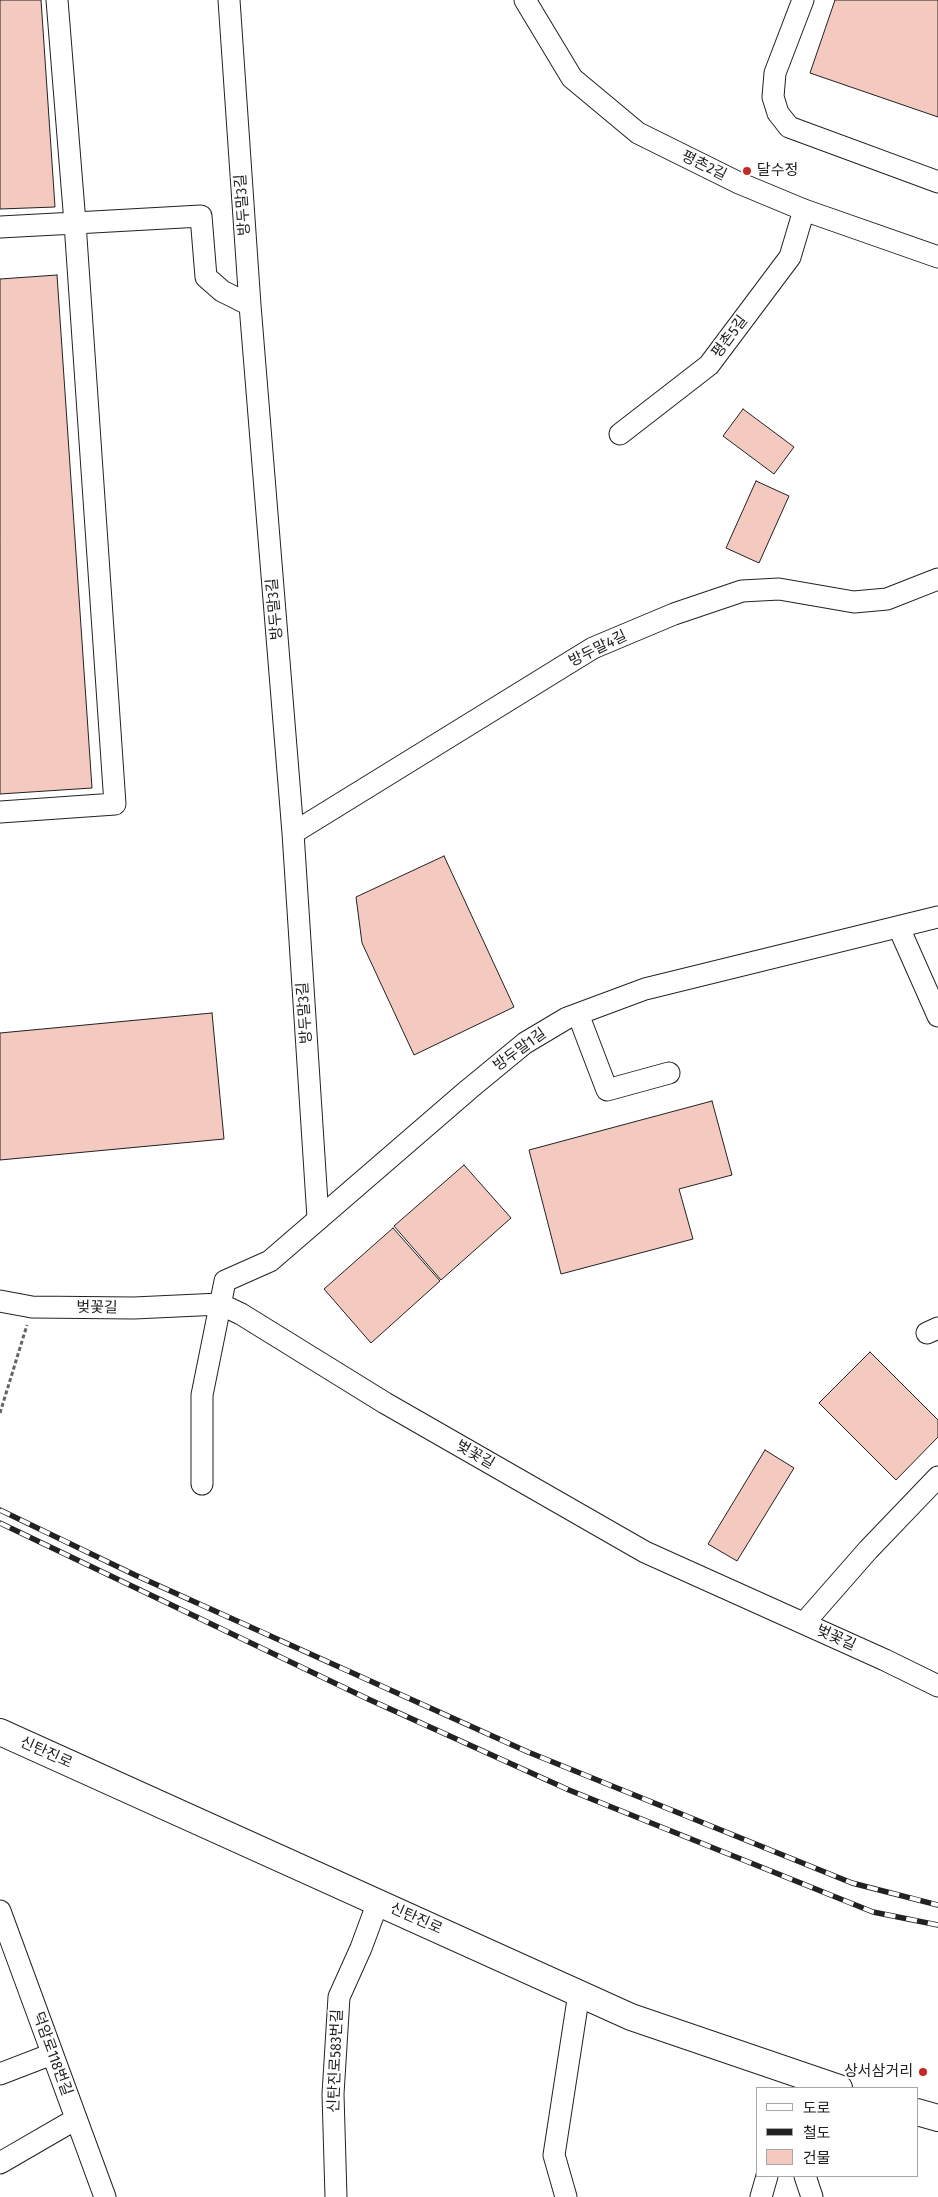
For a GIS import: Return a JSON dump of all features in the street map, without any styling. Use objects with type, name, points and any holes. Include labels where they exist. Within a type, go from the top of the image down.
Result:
[{"type":"main road","name":"신탄진로","points":[[0,1732],[631,2017],[827,2086]]},
{"type":"main road","points":[[918,2112],[938,2118]]},
{"type":"street","points":[[0,812],[115,804],[58,0]]},
{"type":"street","name":"방두말3길","points":[[229,0],[250,305],[293,833],[318,1218]]},
{"type":"street","name":"평촌2길","points":[[525,0],[572,78],[638,133],[739,183],[804,210],[938,257]]},
{"type":"street","points":[[803,0],[775,73],[773,97],[778,113],[789,127],[938,182]]},
{"type":"street","name":"평촌5길","points":[[620,434],[708,365],[790,257],[804,210]]},
{"type":"street","points":[[0,227],[201,216],[206,277],[222,291],[250,305]]},
{"type":"street","name":"방두말4길","points":[[293,833],[593,648],[674,614],[742,592],[779,589],[854,602],[887,599],[938,579]]},
{"type":"street","name":"방두말1길","points":[[220,1304],[224,1281],[270,1261],[525,1043],[567,1018],[645,989],[938,917]]},
{"type":"street","points":[[899,928],[938,1016]]},
{"type":"street","points":[[578,1014],[607,1090],[668,1073]]},
{"type":"street","name":"벚꽃길","points":[[0,1300],[32,1307],[134,1308],[220,1304],[241,1314],[385,1403],[645,1552],[804,1623],[938,1686]]},
{"type":"street","points":[[202,1484],[202,1395],[220,1304]]},
{"type":"street","points":[[804,1623],[868,1550],[938,1477]]},
{"type":"street","name":"신탄진로583번길","points":[[336,2197],[333,2094],[339,1997],[361,1948],[378,1902]]},
{"type":"street","name":"덕암로118번길","points":[[0,1911],[105,2197]]},
{"type":"street","points":[[566,2197],[554,2155],[579,1993]]},
{"type":"street","points":[[0,2074],[52,2054]]},
{"type":"street","points":[[0,2163],[76,2119]]},
{"type":"street","points":[[761,2197],[767,2177]]},
{"type":"street","points":[[805,2177],[812,2197]]},
{"type":"path","points":[[0,1413],[32,1307]]},
{"type":"building","points":[[0,0],[41,0],[55,207],[0,209]]},
{"type":"building","points":[[835,0],[938,0],[938,117],[810,73]]},
{"type":"building","points":[[57,275],[92,788],[0,794],[0,279]]},
{"type":"building","points":[[743,409],[794,447],[774,474],[723,436]]},
{"type":"building","points":[[756,481],[789,496],[759,563],[726,548]]},
{"type":"building","points":[[444,856],[514,1007],[414,1055],[362,943],[356,897]]},
{"type":"building","points":[[212,1013],[224,1139],[0,1160],[0,1033]]},
{"type":"building","points":[[712,1101],[732,1175],[679,1189],[693,1239],[561,1274],[529,1150]]},
{"type":"building","points":[[464,1165],[511,1218],[441,1280],[394,1226]]},
{"type":"building","points":[[393,1228],[440,1281],[371,1343],[324,1289]]},
{"type":"building","points":[[870,1352],[938,1420],[938,1437],[896,1480],[819,1403]]},
{"type":"building","points":[[765,1450],[794,1468],[737,1561],[708,1544]]},
{"type":"railway","points":[[0,1510],[135,1575],[528,1752],[852,1883],[938,1905]]},
{"type":"railway","points":[[0,1523],[368,1699],[569,1790],[873,1912],[938,1925]]},
{"type":"place","name":"달수정","points":[[747,171]]},
{"type":"place","name":"상서삼거리","points":[[923,2072]]}]
